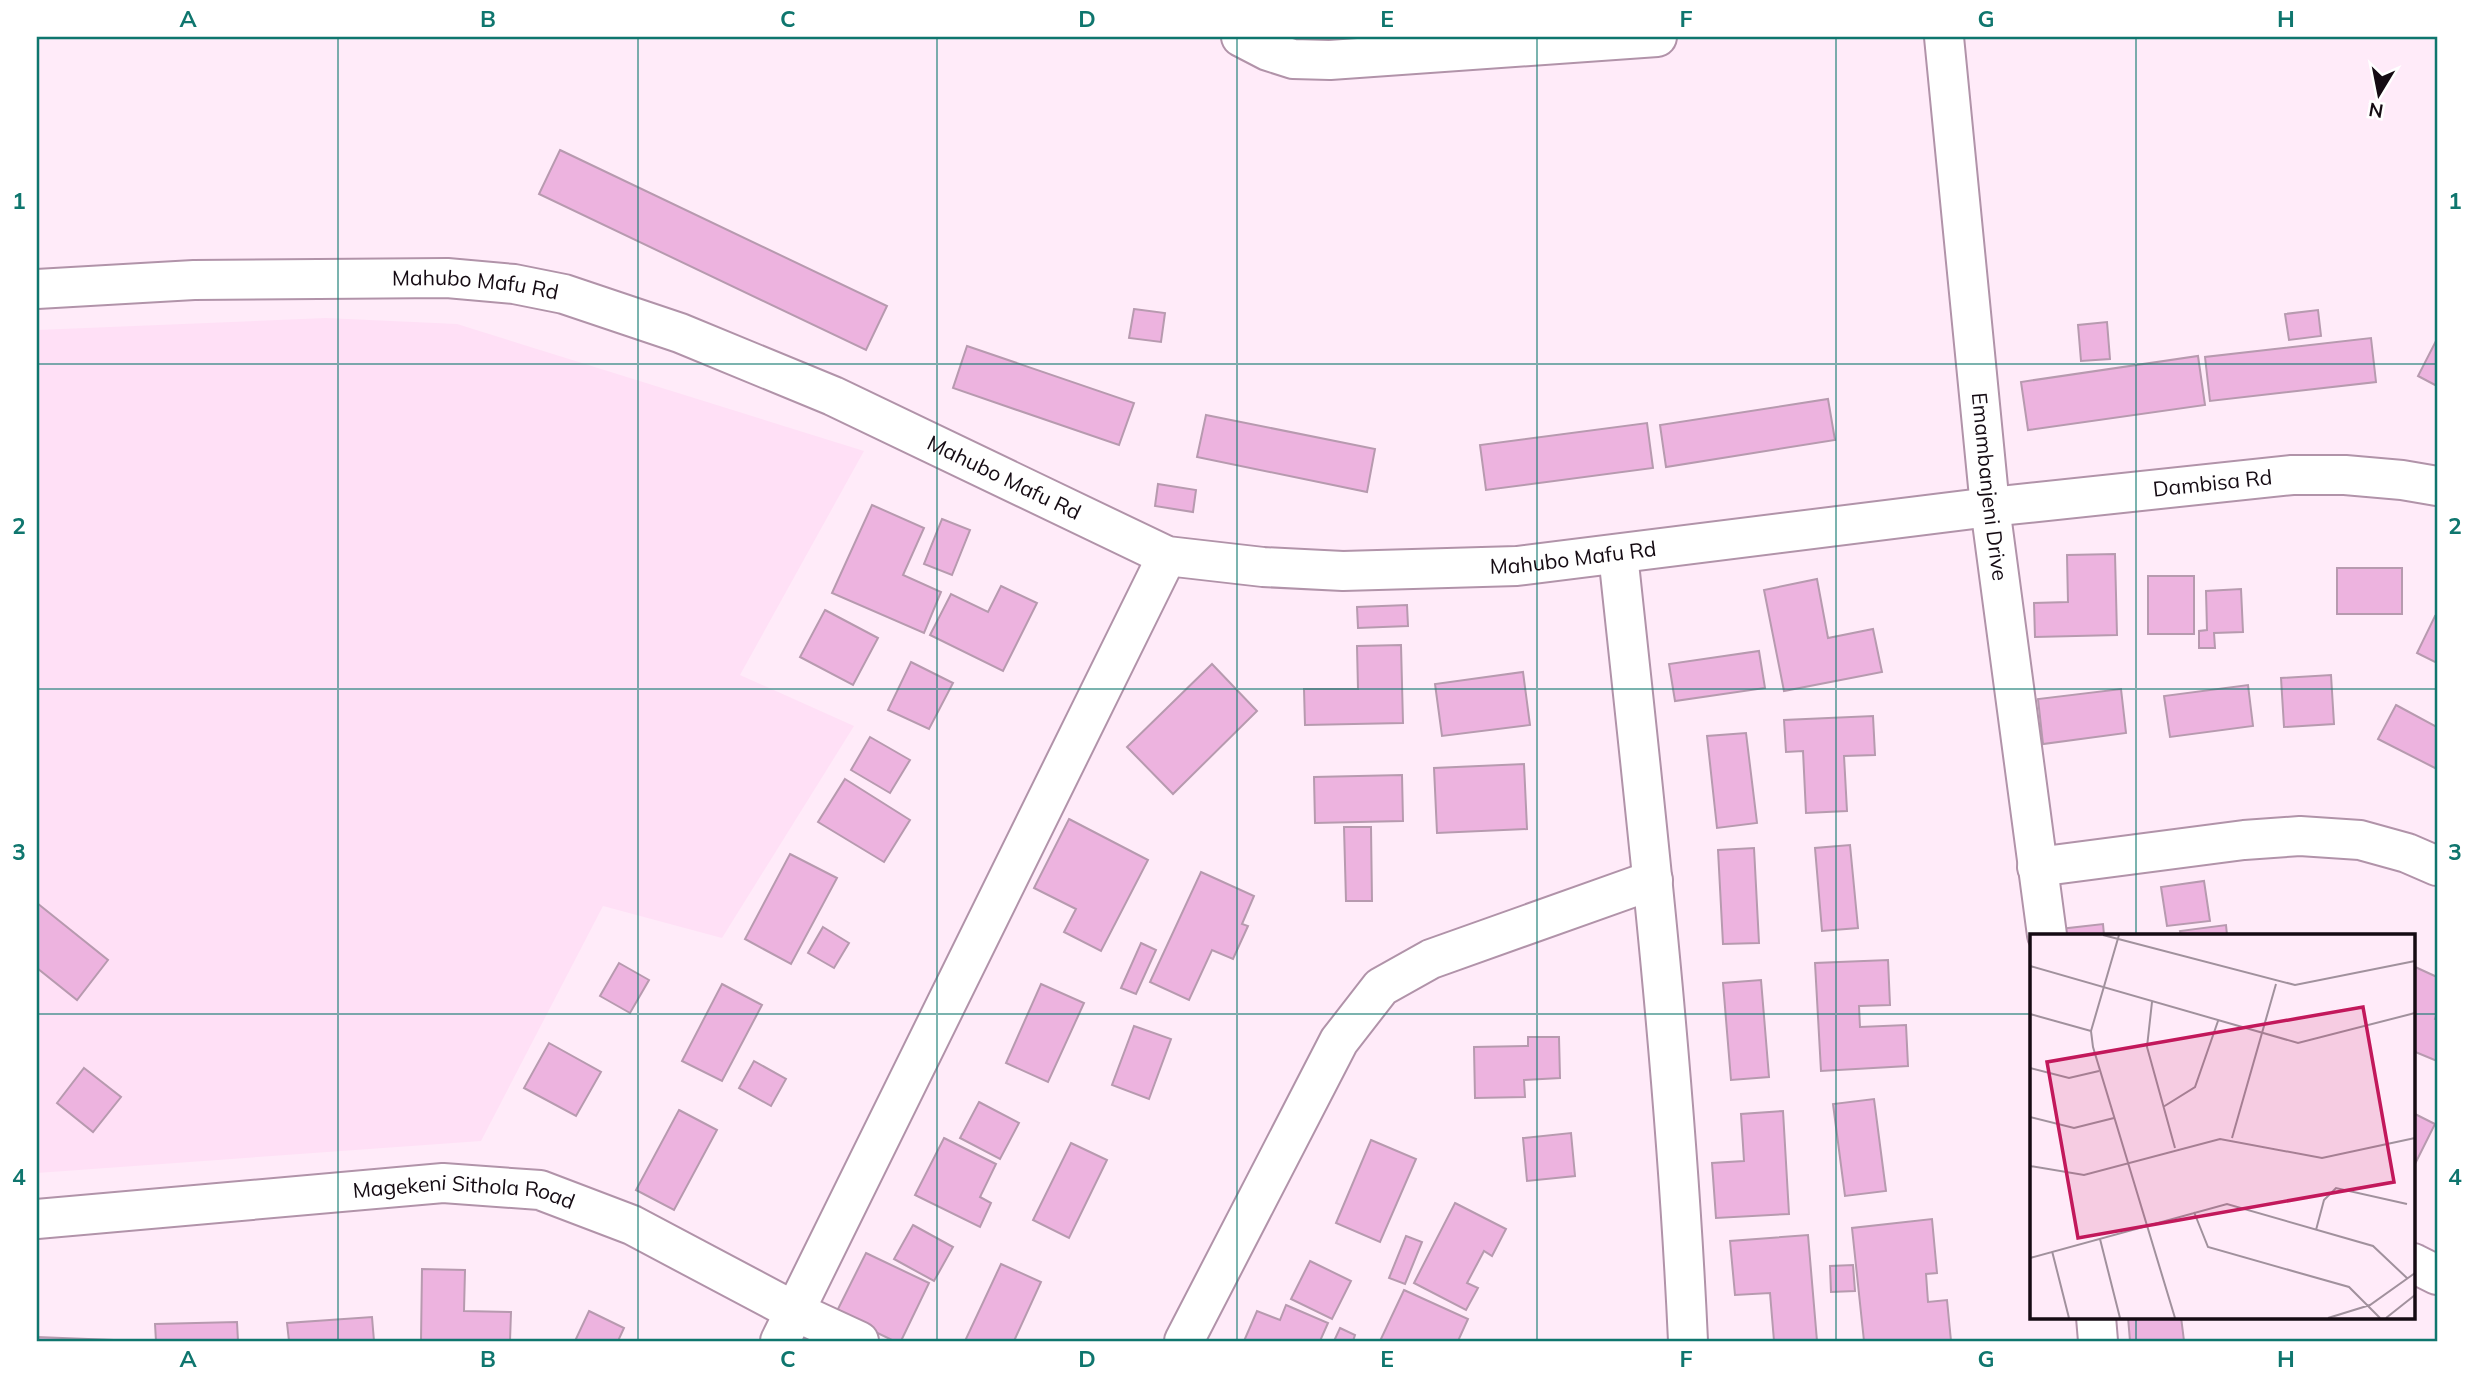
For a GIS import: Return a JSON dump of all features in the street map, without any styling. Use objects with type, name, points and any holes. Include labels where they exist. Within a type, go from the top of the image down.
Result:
[{"type":"street","points":[[1241,37],[1268,51],[1293,59],[1331,60],[1559,41],[1657,37]]},
{"type":"street","name":"Emambanjeni Drive","points":[[1944,37],[1990,507],[2047,934]]},
{"type":"street","name":"Mahubo Mafu Rd","points":[[37,289],[194,280],[447,278],[514,284],[564,295],[680,333],[833,396],[1167,556],[1343,571],[1517,566],[1990,507]]},
{"type":"street","name":"Dambisa Rd","points":[[1990,507],[2292,475],[2345,475],[2437,486]]},
{"type":"street","points":[[1618,554],[1653,880],[1682,1218],[1688,1341]]},
{"type":"street","points":[[787,1326],[1167,556]]},
{"type":"street","points":[[2037,867],[2244,840],[2300,836],[2360,840],[2407,853],[2437,866]]},
{"type":"street","points":[[1184,1341],[1339,1041],[1381,988],[1431,959],[1653,880]]},
{"type":"street","name":"Magekeni Sithola Road","points":[[37,1219],[443,1184],[540,1190],[632,1225],[787,1326],[859,1341]]},
{"type":"street","points":[[2414,1264],[2437,1275]]},
{"type":"street","points":[[2096,1318],[2098,1341]]},
{"type":"shaded area","points":[[326,318],[457,324],[864,451],[740,675],[854,726],[722,938],[603,906],[481,1141],[37,1173],[37,330]]},
{"type":"building","points":[[560,150],[887,306],[866,350],[539,194]]},
{"type":"building","points":[[1134,309],[1165,313],[1161,342],[1129,338]]},
{"type":"building","points":[[2318,310],[2321,336],[2289,340],[2285,314]]},
{"type":"building","points":[[2107,322],[2110,359],[2081,361],[2078,325]]},
{"type":"building","points":[[2371,338],[2376,382],[2210,401],[2205,357]]},
{"type":"building","points":[[2437,339],[2437,386],[2418,376]]},
{"type":"building","points":[[967,346],[1134,403],[1119,445],[953,388]]},
{"type":"building","points":[[2198,356],[2205,405],[2028,430],[2021,382]]},
{"type":"building","points":[[1828,399],[1835,440],[1666,467],[1660,425]]},
{"type":"building","points":[[1206,415],[1375,449],[1367,492],[1197,457]]},
{"type":"building","points":[[1647,423],[1653,468],[1486,490],[1480,445]]},
{"type":"building","points":[[1158,484],[1196,490],[1193,512],[1155,506]]},
{"type":"building","points":[[872,505],[924,528],[903,575],[941,592],[924,633],[832,593]]},
{"type":"building","points":[[942,519],[970,530],[952,575],[924,564]]},
{"type":"building","points":[[2115,554],[2117,635],[2035,637],[2034,603],[2068,602],[2067,555]]},
{"type":"building","points":[[2337,568],[2402,568],[2402,614],[2337,614]]},
{"type":"building","points":[[2148,576],[2194,576],[2194,634],[2148,634]]},
{"type":"building","points":[[1817,579],[1828,638],[1873,629],[1882,672],[1784,691],[1764,590]]},
{"type":"building","points":[[1001,586],[1037,603],[1003,671],[930,635],[951,594],[988,612]]},
{"type":"building","points":[[2241,589],[2243,632],[2214,633],[2215,648],[2199,648],[2199,631],[2207,630],[2206,591]]},
{"type":"building","points":[[1407,605],[1408,626],[1358,628],[1357,607]]},
{"type":"building","points":[[825,610],[878,638],[853,685],[800,657]]},
{"type":"building","points":[[2435,616],[2437,617],[2437,663],[2417,653]]},
{"type":"building","points":[[1401,645],[1403,723],[1305,725],[1304,689],[1358,689],[1357,646]]},
{"type":"building","points":[[1759,651],[1765,688],[1675,701],[1669,664]]},
{"type":"building","points":[[911,662],[953,683],[929,729],[888,710]]},
{"type":"building","points":[[1212,664],[1257,711],[1173,794],[1127,747]]},
{"type":"building","points":[[1523,672],[1530,725],[1442,736],[1435,684]]},
{"type":"building","points":[[2331,675],[2334,724],[2284,727],[2281,678]]},
{"type":"building","points":[[2248,685],[2253,726],[2170,737],[2164,696]]},
{"type":"building","points":[[2121,689],[2126,733],[2043,744],[2038,699]]},
{"type":"building","points":[[2396,705],[2437,727],[2437,769],[2378,739]]},
{"type":"building","points":[[1873,716],[1875,755],[1844,756],[1847,811],[1806,813],[1803,751],[1786,752],[1784,720]]},
{"type":"building","points":[[1746,733],[1757,823],[1717,828],[1707,736]]},
{"type":"building","points":[[870,737],[910,760],[890,793],[851,770]]},
{"type":"building","points":[[1524,764],[1527,829],[1437,833],[1434,768]]},
{"type":"building","points":[[1402,775],[1403,821],[1315,823],[1314,777]]},
{"type":"building","points":[[845,779],[910,820],[884,862],[818,822]]},
{"type":"building","points":[[1069,819],[1148,860],[1101,951],[1064,932],[1076,909],[1034,888]]},
{"type":"building","points":[[1344,827],[1371,827],[1372,901],[1346,901]]},
{"type":"building","points":[[1850,845],[1858,928],[1822,931],[1815,848]]},
{"type":"building","points":[[1754,848],[1759,943],[1723,944],[1718,850]]},
{"type":"building","points":[[790,854],[837,878],[791,964],[745,939]]},
{"type":"building","points":[[1201,872],[1254,896],[1242,924],[1248,926],[1233,959],[1212,950],[1189,1000],[1150,982]]},
{"type":"building","points":[[2204,881],[2210,921],[2167,926],[2161,887]]},
{"type":"building","points":[[37,903],[108,960],[77,1000],[37,968]]},
{"type":"building","points":[[2103,924],[2104,934],[2060,934],[2060,929]]},
{"type":"building","points":[[2226,925],[2227,934],[2181,934],[2180,931]]},
{"type":"building","points":[[823,927],[849,943],[834,968],[808,953]]},
{"type":"building","points":[[1141,943],[1156,950],[1136,994],[1121,988]]},
{"type":"building","points":[[1888,960],[1890,1005],[1859,1006],[1860,1027],[1906,1025],[1908,1066],[1821,1071],[1815,963]]},
{"type":"building","points":[[619,963],[649,980],[630,1013],[600,996]]},
{"type":"building","points":[[2414,966],[2437,977],[2437,1061],[2414,1051]]},
{"type":"building","points":[[1761,980],[1769,1077],[1731,1080],[1723,983]]},
{"type":"building","points":[[722,984],[762,1005],[722,1081],[682,1061]]},
{"type":"building","points":[[1041,984],[1084,1003],[1048,1082],[1006,1063]]},
{"type":"building","points":[[1134,1026],[1171,1039],[1149,1099],[1112,1085]]},
{"type":"building","points":[[1528,1037],[1559,1037],[1560,1078],[1524,1080],[1525,1097],[1475,1098],[1474,1047],[1528,1046]]},
{"type":"building","points":[[549,1043],[601,1072],[576,1116],[524,1088]]},
{"type":"building","points":[[754,1061],[786,1079],[771,1106],[739,1088]]},
{"type":"building","points":[[84,1068],[121,1097],[93,1132],[57,1103]]},
{"type":"building","points":[[1874,1099],[1886,1191],[1845,1196],[1833,1104]]},
{"type":"building","points":[[979,1102],[1019,1123],[1000,1159],[960,1138]]},
{"type":"building","points":[[679,1110],[717,1130],[674,1210],[636,1190]]},
{"type":"building","points":[[1783,1111],[1789,1214],[1716,1218],[1712,1163],[1744,1161],[1741,1114]]},
{"type":"building","points":[[2414,1114],[2435,1124],[2414,1166]]},
{"type":"building","points":[[1571,1133],[1575,1176],[1527,1181],[1523,1138]]},
{"type":"building","points":[[944,1138],[996,1164],[980,1197],[991,1203],[980,1227],[915,1195]]},
{"type":"building","points":[[1371,1140],[1416,1159],[1380,1242],[1336,1223]]},
{"type":"building","points":[[1071,1143],[1107,1160],[1069,1238],[1033,1220]]},
{"type":"building","points":[[1455,1203],[1506,1229],[1492,1256],[1484,1251],[1467,1283],[1478,1288],[1466,1310],[1414,1283]]},
{"type":"building","points":[[1932,1219],[1937,1273],[1926,1274],[1928,1302],[1947,1300],[1951,1341],[1864,1341],[1852,1228]]},
{"type":"building","points":[[913,1225],[953,1247],[934,1281],[894,1259]]},
{"type":"building","points":[[1808,1235],[1817,1341],[1774,1341],[1770,1293],[1735,1295],[1730,1241]]},
{"type":"building","points":[[1406,1236],[1422,1242],[1405,1284],[1389,1278]]},
{"type":"building","points":[[866,1253],[929,1283],[901,1341],[894,1341],[836,1313]]},
{"type":"building","points":[[1310,1261],[1351,1281],[1332,1319],[1291,1299]]},
{"type":"building","points":[[1001,1264],[1041,1282],[1014,1341],[965,1341]]},
{"type":"building","points":[[1853,1265],[1855,1291],[1831,1292],[1830,1266]]},
{"type":"building","points":[[422,1269],[465,1270],[464,1311],[511,1312],[510,1341],[421,1341]]},
{"type":"building","points":[[1404,1290],[1468,1319],[1458,1341],[1380,1341]]},
{"type":"building","points":[[1286,1305],[1328,1323],[1320,1341],[1244,1341],[1257,1311],[1280,1320]]},
{"type":"building","points":[[589,1311],[624,1328],[618,1341],[575,1341]]},
{"type":"building","points":[[372,1317],[374,1341],[289,1341],[287,1323]]},
{"type":"building","points":[[2128,1318],[2181,1318],[2184,1341],[2130,1341]]},
{"type":"building","points":[[237,1322],[238,1341],[156,1341],[155,1324]]},
{"type":"building","points":[[1340,1328],[1355,1335],[1353,1341],[1334,1341]]},
{"type":"building","points":[[37,1337],[113,1340],[113,1341],[37,1341]]}]
